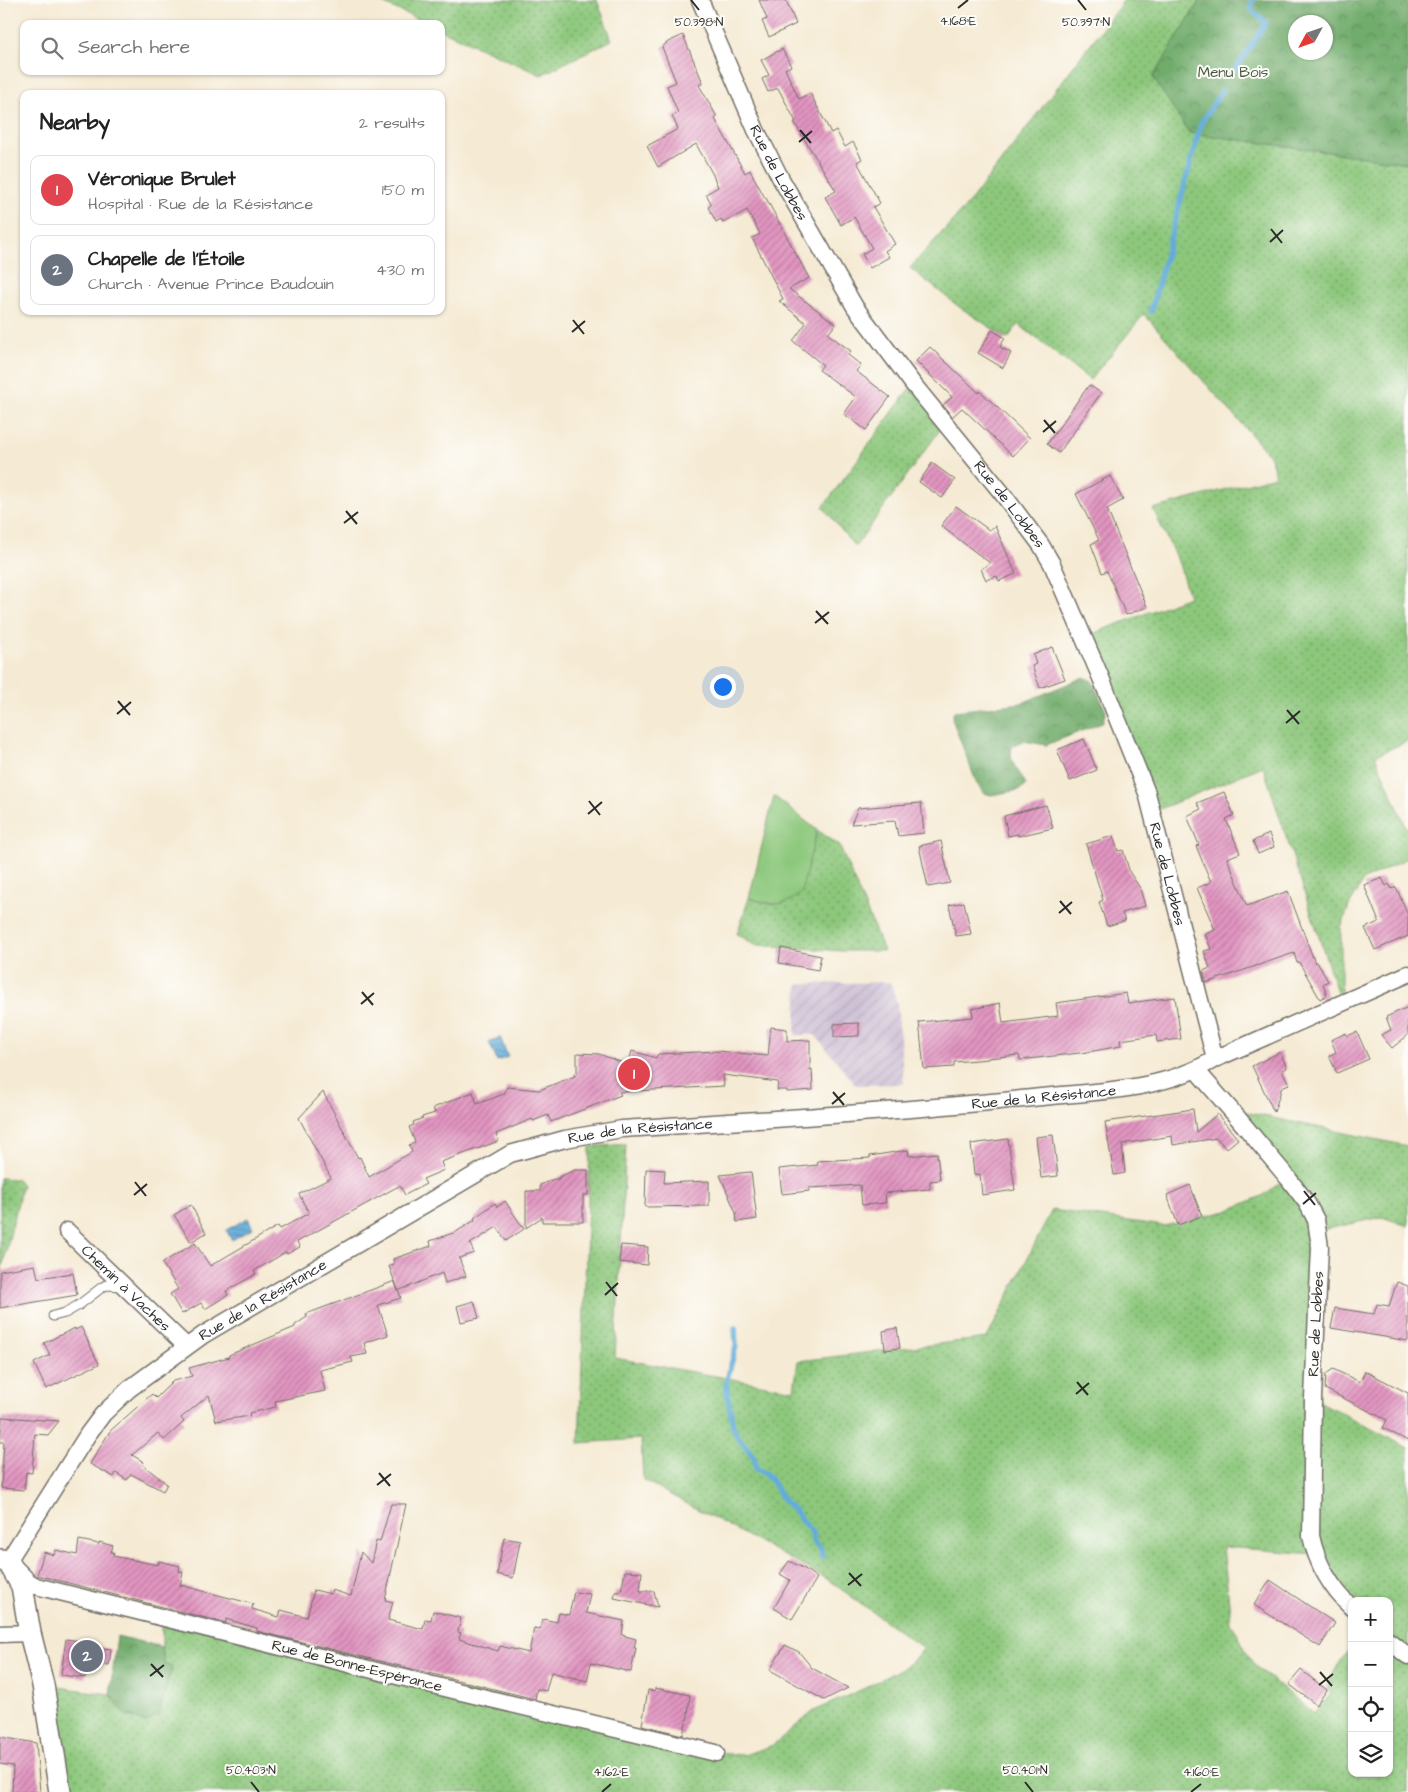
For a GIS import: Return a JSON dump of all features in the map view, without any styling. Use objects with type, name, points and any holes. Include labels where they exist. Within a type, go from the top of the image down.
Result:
[{"type":"street","name":"Rue de Lobbes","points":[[700,0],[756,130],[781,179],[855,307],[913,384],[1002,493],[1041,545],[1052,564],[1101,678],[1147,793],[1215,1059]]},
{"type":"street","name":"Rue de la Résistance","points":[[4,1561],[84,1440],[103,1414],[129,1389],[186,1346],[510,1154],[565,1139],[622,1129],[996,1102],[1160,1082],[1196,1070],[1215,1059],[1408,974]]},
{"type":"street","name":"Rue de Lobbes","points":[[1196,1070],[1288,1178],[1307,1203],[1316,1220],[1320,1247],[1313,1398],[1311,1536],[1315,1554],[1324,1573],[1335,1590],[1348,1604]]},
{"type":"street","name":"Chemin à Vaches","points":[[66,1231],[186,1346]]},
{"type":"street","points":[[4,1561],[22,1586],[30,1633],[43,1685],[60,1792]]},
{"type":"street","name":"Rue de Bonne-Espérance","points":[[4,1561],[36,1586],[457,1691],[716,1753]]},
{"type":"street","points":[[0,1634],[30,1633]]},
{"type":"street","points":[[1390,1642],[1408,1656]]},
{"type":"lane","points":[[53,1316],[65,1313],[79,1305],[101,1288],[106,1286],[124,1286]]},
{"type":"shaded area","points":[[891,982],[897,1004],[904,1084],[856,1085],[815,1035],[795,1035],[798,984]]},
{"type":"green space","points":[[376,0],[597,0],[612,40],[541,75],[445,32],[445,20],[419,20]]},
{"type":"green space","points":[[1124,0],[1200,0],[1153,77],[1189,132],[1408,163],[1408,741],[1375,756],[1408,831],[1408,858],[1364,880],[1349,906],[1341,929],[1341,1004],[1263,766],[1153,812],[1084,637],[1189,597],[1179,564],[1153,509],[1275,476],[1271,457],[1144,314],[1090,380],[1018,324],[1008,339],[958,306],[910,268],[973,198]]},
{"type":"green space","name":"Menu Bois","points":[[1200,0],[1408,0],[1408,163],[1189,133],[1153,77]]},
{"type":"green space","points":[[913,384],[945,423],[855,547],[823,507]]},
{"type":"green space","points":[[1084,677],[1092,681],[1106,711],[1102,723],[1046,745],[1023,741],[1013,745],[1011,752],[1012,762],[1026,785],[1019,790],[991,795],[984,793],[977,784],[952,719],[954,711],[1022,703]]},
{"type":"green space","points":[[774,796],[817,830],[801,893],[788,901],[776,904],[749,898]]},
{"type":"green space","points":[[817,830],[839,845],[884,951],[842,951],[755,945],[737,934],[749,898],[774,905],[800,893]]},
{"type":"green space","points":[[1245,1112],[1408,1146],[1408,1226],[1382,1217],[1318,1231],[1313,1398],[1408,1448],[1408,1792],[60,1792],[43,1685],[110,1694],[125,1714],[146,1722],[158,1716],[172,1667],[164,1664],[162,1618],[716,1753],[744,1755],[773,1745],[814,1711],[867,1687],[911,1663],[923,1648],[827,1579],[643,1480],[641,1439],[579,1443],[590,1147],[626,1144],[615,1358],[794,1390],[798,1361],[987,1338],[1052,1210],[1164,1226],[1227,1211],[1264,1195],[1287,1177],[1237,1117]],"holes":[[[1223,1547],[1315,1554],[1349,1597],[1393,1597],[1393,1777],[1348,1777],[1348,1652],[1334,1673],[1327,1690],[1331,1694],[1314,1714],[1253,1664],[1231,1622]]]},
{"type":"green space","points":[[0,1178],[17,1179],[22,1185],[0,1277]]},
{"type":"green space","points":[[117,1636],[162,1647],[164,1664],[172,1667],[158,1716],[146,1723],[125,1714],[110,1694]]},
{"type":"water","points":[[500,1037],[508,1057],[497,1061],[489,1042]]},
{"type":"water","points":[[248,1218],[253,1228],[232,1240],[226,1230]]},
{"type":"building","points":[[759,0],[786,0],[796,24],[769,37],[762,21],[767,19]]},
{"type":"building","points":[[683,35],[703,83],[699,85],[717,117],[715,119],[745,173],[750,170],[809,278],[789,289],[836,324],[828,334],[851,351],[848,355],[861,365],[856,371],[890,397],[866,430],[844,414],[856,397],[819,370],[823,365],[793,341],[806,323],[779,301],[783,299],[752,238],[760,234],[747,210],[723,223],[721,219],[716,222],[708,207],[711,203],[706,194],[718,187],[696,144],[658,167],[647,146],[678,129],[672,116],[678,113],[667,86],[676,82],[662,47]]},
{"type":"building","points":[[782,49],[791,66],[785,69],[799,99],[810,93],[831,133],[836,130],[845,147],[853,142],[862,159],[857,162],[880,203],[873,207],[895,244],[885,251],[889,257],[870,268],[862,254],[872,248],[854,217],[841,225],[825,197],[836,191],[794,122],[796,122],[778,88],[768,92],[762,79],[769,75],[761,60]]},
{"type":"building","points":[[992,330],[1005,338],[1000,347],[1011,353],[1003,368],[978,353]]},
{"type":"building","points":[[930,347],[1030,438],[1013,456],[962,408],[952,417],[943,405],[952,397],[916,361]]},
{"type":"building","points":[[1089,385],[1101,393],[1059,453],[1047,444]]},
{"type":"building","points":[[932,463],[955,480],[942,498],[919,482]]},
{"type":"building","points":[[1110,476],[1123,500],[1107,509],[1147,607],[1126,615],[1107,571],[1102,573],[1091,544],[1099,540],[1076,494]]},
{"type":"building","points":[[956,506],[989,530],[995,526],[1016,574],[999,581],[997,576],[986,580],[981,569],[990,563],[941,526]]},
{"type":"building","points":[[1052,647],[1065,679],[1040,688],[1032,666],[1036,664],[1033,655]]},
{"type":"building","points":[[1084,739],[1097,770],[1070,781],[1057,750]]},
{"type":"building","points":[[1224,792],[1234,815],[1226,819],[1240,853],[1227,858],[1247,906],[1288,891],[1315,963],[1317,962],[1328,981],[1323,984],[1327,995],[1320,999],[1299,962],[1297,963],[1294,953],[1206,983],[1203,971],[1210,968],[1204,951],[1211,949],[1205,934],[1215,930],[1197,888],[1211,882],[1196,846],[1199,845],[1187,816],[1201,809],[1197,803]]},
{"type":"building","points":[[921,803],[924,833],[898,836],[895,821],[851,824],[858,808]]},
{"type":"building","points":[[1046,805],[1053,828],[1018,836],[1018,834],[1008,836],[1004,816]]},
{"type":"building","points":[[1269,834],[1274,847],[1258,854],[1253,841]]},
{"type":"building","points":[[1113,836],[1118,851],[1123,850],[1130,873],[1140,888],[1145,906],[1122,913],[1125,921],[1107,926],[1099,902],[1103,900],[1086,844]]},
{"type":"building","points":[[941,841],[950,883],[928,887],[919,846]]},
{"type":"building","points":[[1382,878],[1386,886],[1389,884],[1392,889],[1396,887],[1408,915],[1408,936],[1375,950],[1365,928],[1379,922],[1364,885]]},
{"type":"building","points":[[964,902],[971,934],[956,936],[949,905]]},
{"type":"building","points":[[781,948],[821,956],[818,970],[779,963]]},
{"type":"building","points":[[1126,993],[1128,1003],[1175,997],[1181,1039],[1157,1042],[1156,1035],[1120,1040],[1121,1046],[1088,1052],[1020,1060],[1019,1055],[988,1058],[954,1062],[954,1067],[924,1069],[919,1022],[973,1017],[972,1009],[1000,1003],[1003,1023],[1058,1016],[1056,1003]]},
{"type":"building","points":[[1408,1007],[1408,1035],[1392,1048],[1381,1035],[1391,1030],[1386,1017]]},
{"type":"building","points":[[859,1023],[859,1036],[834,1037],[834,1024]]},
{"type":"building","points":[[771,1027],[787,1029],[787,1041],[810,1040],[810,1070],[812,1069],[813,1090],[787,1092],[787,1090],[777,1090],[778,1082],[723,1075],[724,1086],[619,1092],[621,1095],[551,1122],[548,1115],[533,1121],[532,1119],[496,1134],[499,1141],[441,1162],[444,1170],[423,1179],[426,1184],[405,1195],[400,1186],[395,1188],[297,1242],[300,1247],[287,1254],[286,1252],[254,1271],[256,1274],[226,1291],[228,1295],[205,1309],[201,1303],[182,1314],[170,1294],[178,1289],[162,1263],[195,1243],[210,1266],[278,1226],[280,1229],[309,1213],[299,1194],[331,1178],[299,1118],[323,1092],[358,1158],[360,1157],[369,1177],[412,1152],[409,1145],[415,1142],[409,1127],[414,1125],[413,1122],[422,1117],[435,1113],[433,1108],[473,1092],[477,1104],[504,1094],[507,1087],[539,1090],[575,1076],[574,1074],[577,1073],[577,1053],[599,1054],[628,1065],[632,1051],[656,1058],[658,1054],[718,1051],[768,1056]]},
{"type":"building","points":[[1357,1032],[1369,1059],[1337,1073],[1329,1056],[1336,1052],[1331,1040],[1346,1033],[1347,1036]]},
{"type":"building","points":[[1280,1052],[1287,1068],[1282,1070],[1289,1084],[1282,1087],[1274,1112],[1252,1066]]},
{"type":"building","points":[[1193,1109],[1196,1132],[1217,1114],[1238,1139],[1226,1149],[1217,1138],[1173,1145],[1172,1136],[1122,1144],[1125,1173],[1114,1175],[1105,1122]]},
{"type":"building","points":[[1053,1135],[1058,1176],[1041,1178],[1036,1137]]},
{"type":"building","points":[[1008,1139],[1015,1190],[982,1195],[980,1174],[974,1175],[971,1144]]},
{"type":"building","points":[[908,1150],[909,1156],[937,1153],[940,1180],[930,1181],[930,1189],[885,1193],[886,1203],[862,1205],[860,1185],[809,1188],[809,1191],[782,1194],[779,1169],[818,1165],[817,1161],[870,1158],[870,1156]]},
{"type":"building","points":[[646,1169],[665,1170],[664,1183],[709,1181],[709,1206],[645,1207]]},
{"type":"building","points":[[575,1170],[588,1170],[588,1195],[583,1195],[583,1222],[542,1222],[542,1217],[526,1228],[526,1191],[540,1191],[540,1185],[554,1179],[559,1179],[559,1177]]},
{"type":"building","points":[[751,1172],[757,1219],[737,1222],[736,1213],[720,1175]]},
{"type":"building","points":[[1190,1185],[1202,1216],[1178,1225],[1167,1195]]},
{"type":"building","points":[[505,1201],[524,1229],[506,1241],[497,1227],[470,1244],[474,1253],[459,1258],[466,1276],[445,1283],[442,1273],[398,1291],[389,1266],[394,1264],[393,1259],[431,1246],[430,1241],[456,1232],[475,1220],[474,1218],[495,1203],[497,1207]]},
{"type":"building","points":[[191,1205],[206,1233],[191,1242],[174,1215]]},
{"type":"building","points":[[621,1245],[648,1247],[647,1265],[619,1262]]},
{"type":"building","points":[[35,1265],[38,1278],[73,1273],[77,1295],[0,1308],[0,1271]]},
{"type":"building","points":[[395,1281],[401,1298],[378,1305],[388,1335],[364,1343],[367,1354],[351,1357],[353,1362],[320,1370],[325,1391],[275,1401],[276,1407],[249,1413],[250,1416],[216,1421],[209,1395],[181,1418],[184,1422],[164,1440],[158,1433],[132,1455],[144,1462],[143,1465],[167,1484],[163,1491],[131,1474],[127,1480],[116,1473],[114,1477],[90,1464],[110,1431],[152,1394],[156,1398],[173,1381],[192,1376],[189,1368],[229,1357],[229,1355],[295,1327],[295,1325],[307,1317],[306,1314]]},
{"type":"building","points":[[1397,1282],[1408,1286],[1408,1341],[1331,1328],[1335,1308],[1374,1314],[1377,1304],[1389,1306]]},
{"type":"building","points":[[474,1301],[479,1318],[461,1322],[457,1306]]},
{"type":"building","points":[[81,1327],[99,1364],[46,1389],[34,1363],[50,1355],[44,1343]]},
{"type":"building","points":[[897,1328],[900,1348],[885,1350],[883,1331]]},
{"type":"building","points":[[1333,1369],[1360,1382],[1365,1371],[1408,1393],[1408,1441],[1383,1428],[1387,1420],[1325,1389],[1326,1374]]},
{"type":"building","points":[[2,1417],[59,1421],[48,1435],[35,1434],[32,1473],[26,1472],[24,1490],[1,1488],[4,1442],[0,1442]]},
{"type":"building","points":[[391,1504],[406,1504],[385,1600],[393,1602],[388,1620],[423,1629],[425,1619],[431,1620],[433,1611],[461,1618],[458,1632],[461,1633],[459,1639],[498,1651],[500,1646],[529,1653],[534,1628],[540,1629],[543,1619],[557,1622],[559,1613],[569,1615],[574,1592],[590,1594],[586,1613],[624,1621],[622,1635],[636,1639],[631,1672],[591,1663],[587,1681],[551,1672],[546,1691],[537,1689],[535,1699],[257,1631],[257,1628],[226,1619],[226,1623],[37,1575],[44,1552],[54,1555],[56,1550],[77,1555],[79,1540],[99,1544],[99,1542],[113,1546],[111,1552],[114,1552],[113,1556],[158,1565],[159,1561],[180,1566],[179,1571],[183,1572],[180,1585],[253,1604],[252,1609],[279,1617],[281,1610],[307,1617],[314,1590],[331,1594],[332,1590],[351,1596],[361,1552],[371,1563],[376,1541],[380,1542]]},
{"type":"building","points":[[504,1538],[520,1541],[513,1578],[497,1574]]},
{"type":"building","points":[[789,1561],[817,1578],[792,1619],[774,1608],[790,1580],[780,1574]]},
{"type":"building","points":[[625,1571],[642,1572],[640,1591],[654,1591],[658,1607],[614,1598],[615,1592],[621,1591]]},
{"type":"building","points":[[1270,1580],[1335,1623],[1320,1647],[1254,1605]]},
{"type":"building","points":[[66,1639],[89,1642],[89,1646],[111,1649],[109,1665],[87,1662],[85,1678],[61,1675]]},
{"type":"building","points":[[785,1645],[799,1652],[812,1668],[848,1688],[824,1700],[770,1670]]},
{"type":"building","points":[[1301,1670],[1327,1690],[1316,1705],[1289,1684]]},
{"type":"building","points":[[655,1688],[690,1695],[683,1735],[642,1725],[648,1690],[655,1691]]},
{"type":"building","points":[[0,1737],[36,1743],[40,1792],[12,1792],[13,1766],[0,1764]]},
{"type":"waterway","points":[[1235,70],[1266,23],[1250,8],[1253,0]]},
{"type":"waterway","points":[[1151,311],[1201,123],[1222,91]]},
{"type":"waterway","points":[[735,1328],[736,1346],[726,1383],[733,1427],[736,1434],[754,1457],[756,1469],[765,1473],[784,1501],[813,1534],[813,1541],[821,1549],[822,1557]]},
{"type":"place","name":"Véronique Brulet","points":[[634,1074]]},
{"type":"place","name":"Chapelle de l'Étoile","points":[[87,1656]]}]
